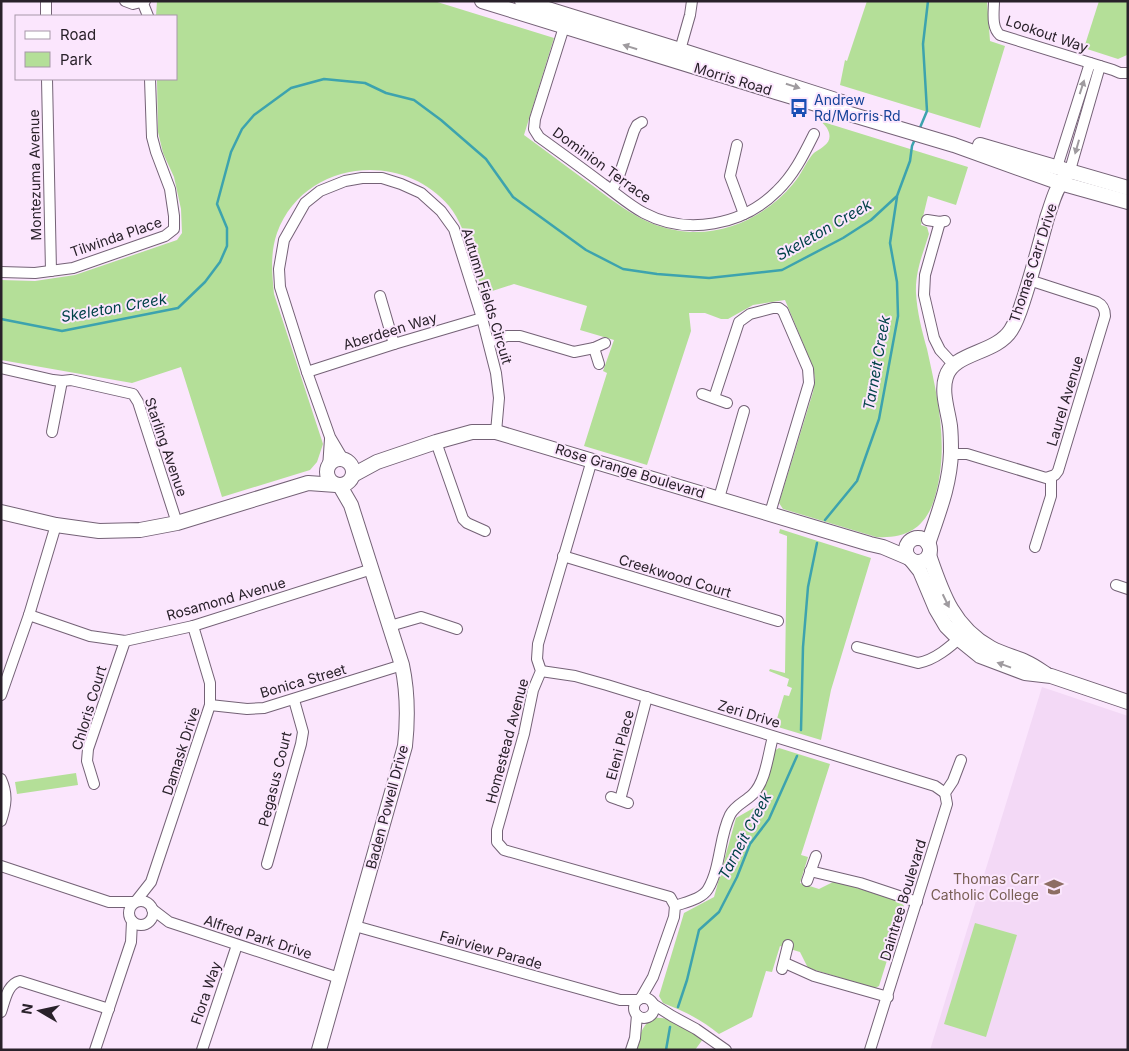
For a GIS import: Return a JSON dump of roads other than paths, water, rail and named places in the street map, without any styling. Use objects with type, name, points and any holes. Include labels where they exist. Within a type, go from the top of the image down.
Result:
[{"type":"street","points":[[46,1],[46,15]]},
{"type":"street","points":[[126,1],[133,4],[143,2],[148,15]]},
{"type":"street","name":"Morris Road","points":[[482,1],[566,21],[678,55],[776,92],[871,116],[955,141],[1064,168],[1128,188]]},
{"type":"street","name":"Morris Road","points":[[522,1],[566,21]]},
{"type":"street","points":[[678,55],[690,16],[692,1]]},
{"type":"street","name":"Lookout Way","points":[[994,1],[994,21],[998,34],[1095,65]]},
{"type":"street","name":"Dominion Terrace","points":[[566,21],[535,119],[534,129],[539,137],[645,213],[674,223],[706,225],[719,223],[744,214],[766,200],[782,186],[797,168],[814,134]]},
{"type":"street","points":[[1095,65],[1128,74]]},
{"type":"street","points":[[1060,183],[1074,114],[1095,65]]},
{"type":"street","points":[[1064,168],[1085,118],[1095,65]]},
{"type":"street","points":[[1113,70],[1128,66]]},
{"type":"street","name":"Montezuma Avenue","points":[[47,80],[51,271]]},
{"type":"street","name":"Tilwinda Place","points":[[1,272],[27,273],[80,266],[165,236],[174,229],[172,200],[152,137],[150,80]]},
{"type":"street","points":[[1074,114],[1085,118]]},
{"type":"street","points":[[612,190],[618,179],[634,131],[637,125],[642,122]]},
{"type":"street","name":"Morris Road","points":[[955,141],[1060,183],[1128,202]]},
{"type":"street","points":[[737,145],[730,176],[744,214]]},
{"type":"street","name":"Autumn Fields Circuit","points":[[345,460],[330,437],[307,372],[280,287],[279,269],[284,240],[305,203],[320,191],[345,181],[362,178],[382,178],[401,184],[420,193],[441,211],[454,229],[482,318],[496,372],[499,398],[496,432]]},
{"type":"street","name":"Thomas Carr Drive","points":[[953,364],[986,350],[1001,341],[1010,332],[1015,323],[1053,199],[1060,183]]},
{"type":"street","points":[[911,559],[921,562],[920,545],[937,515],[945,494],[951,454],[945,390],[946,377],[953,364],[940,350],[934,338],[924,295],[924,275],[942,222],[927,220]]},
{"type":"street","name":"Laurel Avenue","points":[[1029,280],[1097,302],[1104,307],[1105,312],[1058,471],[1051,477]]},
{"type":"street","points":[[380,296],[394,344]]},
{"type":"street","points":[[714,398],[739,322],[750,314],[772,308],[783,310],[808,368],[809,383],[770,513]]},
{"type":"street","name":"Aberdeen Way","points":[[307,372],[482,318]]},
{"type":"street","points":[[489,342],[507,336],[520,336],[574,352],[594,348],[605,343]]},
{"type":"street","points":[[594,348],[599,364]]},
{"type":"street","name":"Starling Avenue","points":[[1,368],[62,381],[71,380],[129,392],[136,398],[177,523]]},
{"type":"street","points":[[52,432],[62,381]]},
{"type":"street","points":[[702,394],[727,403]]},
{"type":"street","points":[[719,498],[744,411]]},
{"type":"street","name":"Rose Grange Boulevard","points":[[353,476],[377,462],[436,442],[472,432],[496,432],[870,544],[883,546],[920,545]]},
{"type":"street","name":"Autumn Fields Circuit","points":[[328,468],[330,437]]},
{"type":"street","points":[[436,442],[462,519],[485,531]]},
{"type":"street","points":[[951,454],[966,454],[1041,477],[1051,477],[1051,496],[1035,547]]},
{"type":"street","points":[[1,512],[56,525],[99,532],[140,530],[177,523],[308,483],[328,468],[332,462],[345,460],[352,465],[353,476],[346,484],[308,483]]},
{"type":"street","name":"Rose Grange Boulevard","points":[[345,460],[377,462]]},
{"type":"street","name":"Homestead Avenue","points":[[592,460],[538,644],[537,659],[541,671],[533,690],[524,734],[497,830],[497,842],[504,850],[670,897],[675,906]]},
{"type":"street","points":[[328,468],[329,479],[338,485]]},
{"type":"street","name":"Baden Powell Drive","points":[[352,505],[353,476]]},
{"type":"street","name":"Baden Powell Drive","points":[[319,1050],[405,746],[408,717],[407,686],[402,665],[352,505],[338,485]]},
{"type":"street","points":[[1,695],[6,664],[29,615],[56,525]]},
{"type":"street","points":[[920,545],[906,550],[920,571],[936,609],[946,626],[963,635]]},
{"type":"street","points":[[920,545],[963,635],[980,656],[1025,673],[1051,676],[1128,702]]},
{"type":"street","name":"Rose Grange Boulevard","points":[[883,546],[911,559]]},
{"type":"street","name":"Creekwood Court","points":[[563,556],[778,621]]},
{"type":"street","name":"Rosamond Avenue","points":[[29,615],[90,636],[125,641],[193,626],[372,569]]},
{"type":"street","points":[[1116,585],[1128,589]]},
{"type":"street","points":[[390,626],[421,617],[457,629]]},
{"type":"street","name":"Damask Drive","points":[[151,907],[151,882],[210,704],[210,683],[193,626]]},
{"type":"street","points":[[858,646],[918,663],[928,661],[942,653],[963,635]]},
{"type":"street","name":"Chloris Court","points":[[94,784],[87,761],[88,749],[125,641]]},
{"type":"street","name":"Bonica Street","points":[[210,704],[247,709],[264,708],[402,665]]},
{"type":"street","name":"Zeri Drive","points":[[541,671],[575,676],[647,697],[935,786],[945,793]]},
{"type":"street","name":"Eleni Place","points":[[620,800],[647,697]]},
{"type":"street","name":"Pegasus Court","points":[[267,864],[303,732],[294,700]]},
{"type":"street","points":[[646,1001],[674,917],[675,906],[697,898],[707,890],[712,879],[730,816],[736,807],[753,794],[756,789],[762,777],[773,737]]},
{"type":"street","name":"Daintree Boulevard","points":[[870,1050],[947,804],[945,793],[953,781],[961,760]]},
{"type":"street","points":[[1,779],[6,800],[1,821]]},
{"type":"street","points":[[816,856],[809,876],[860,883],[917,902]]},
{"type":"street","points":[[1,866],[109,902],[144,901],[151,907],[152,916],[131,942],[95,1050]]},
{"type":"street","name":"Damask Drive","points":[[135,902],[151,882]]},
{"type":"street","points":[[109,902],[138,925],[146,924]]},
{"type":"street","points":[[131,942],[129,908],[135,902]]},
{"type":"street","name":"Alfred Park Drive","points":[[151,907],[169,922],[339,978]]},
{"type":"street","name":"Alfred Park Drive","points":[[146,924],[169,922]]},
{"type":"street","name":"Fairview Parade","points":[[354,926],[620,1000],[646,1001]]},
{"type":"street","name":"Flora Way","points":[[202,1050],[237,945]]},
{"type":"street","points":[[788,945],[783,966],[888,997]]},
{"type":"street","points":[[1,1012],[10,988],[14,983],[20,981],[108,1009]]},
{"type":"street","name":"Fairview Parade","points":[[620,1000],[636,1013]]},
{"type":"street","points":[[631,1050],[635,1038],[653,1010],[646,1001]]},
{"type":"street","points":[[635,1038],[636,1013],[634,1005],[646,1001],[696,1029],[726,1050]]},
{"type":"street","points":[[636,1013],[642,1018],[649,1016],[672,1016]]},
{"type":"waterway","name":"Skeleton Creek","points":[[919,130],[927,111],[923,44],[928,1]]},
{"type":"waterway","name":"Skeleton Creek","points":[[1,319],[62,331],[178,308],[205,282],[220,262],[227,246],[227,228],[217,204],[231,152],[242,129],[254,115],[291,88],[324,79],[365,83],[386,93],[414,100],[441,120],[486,159],[513,197],[586,250],[623,269],[657,274],[709,278],[782,270],[843,238],[871,220],[897,196],[910,161],[915,139]]},
{"type":"waterway","name":"Tarneit Creek","points":[[825,520],[857,481],[879,419],[898,316],[897,282],[890,243],[897,197]]},
{"type":"waterway","name":"Tarneit Creek","points":[[801,730],[803,647],[808,587],[817,543]]},
{"type":"waterway","name":"Tarneit Creek","points":[[678,1007],[687,980],[699,930],[719,912],[737,877],[750,844],[769,819],[797,756]]},
{"type":"waterway","name":"Tarneit Creek","points":[[666,1050],[670,1027]]},
{"type":"place","name":"Andrew Rd/Morris Rd","points":[[799,108]]},
{"type":"place","name":"Thomas Carr Catholic College","points":[[1054,887]]}]
